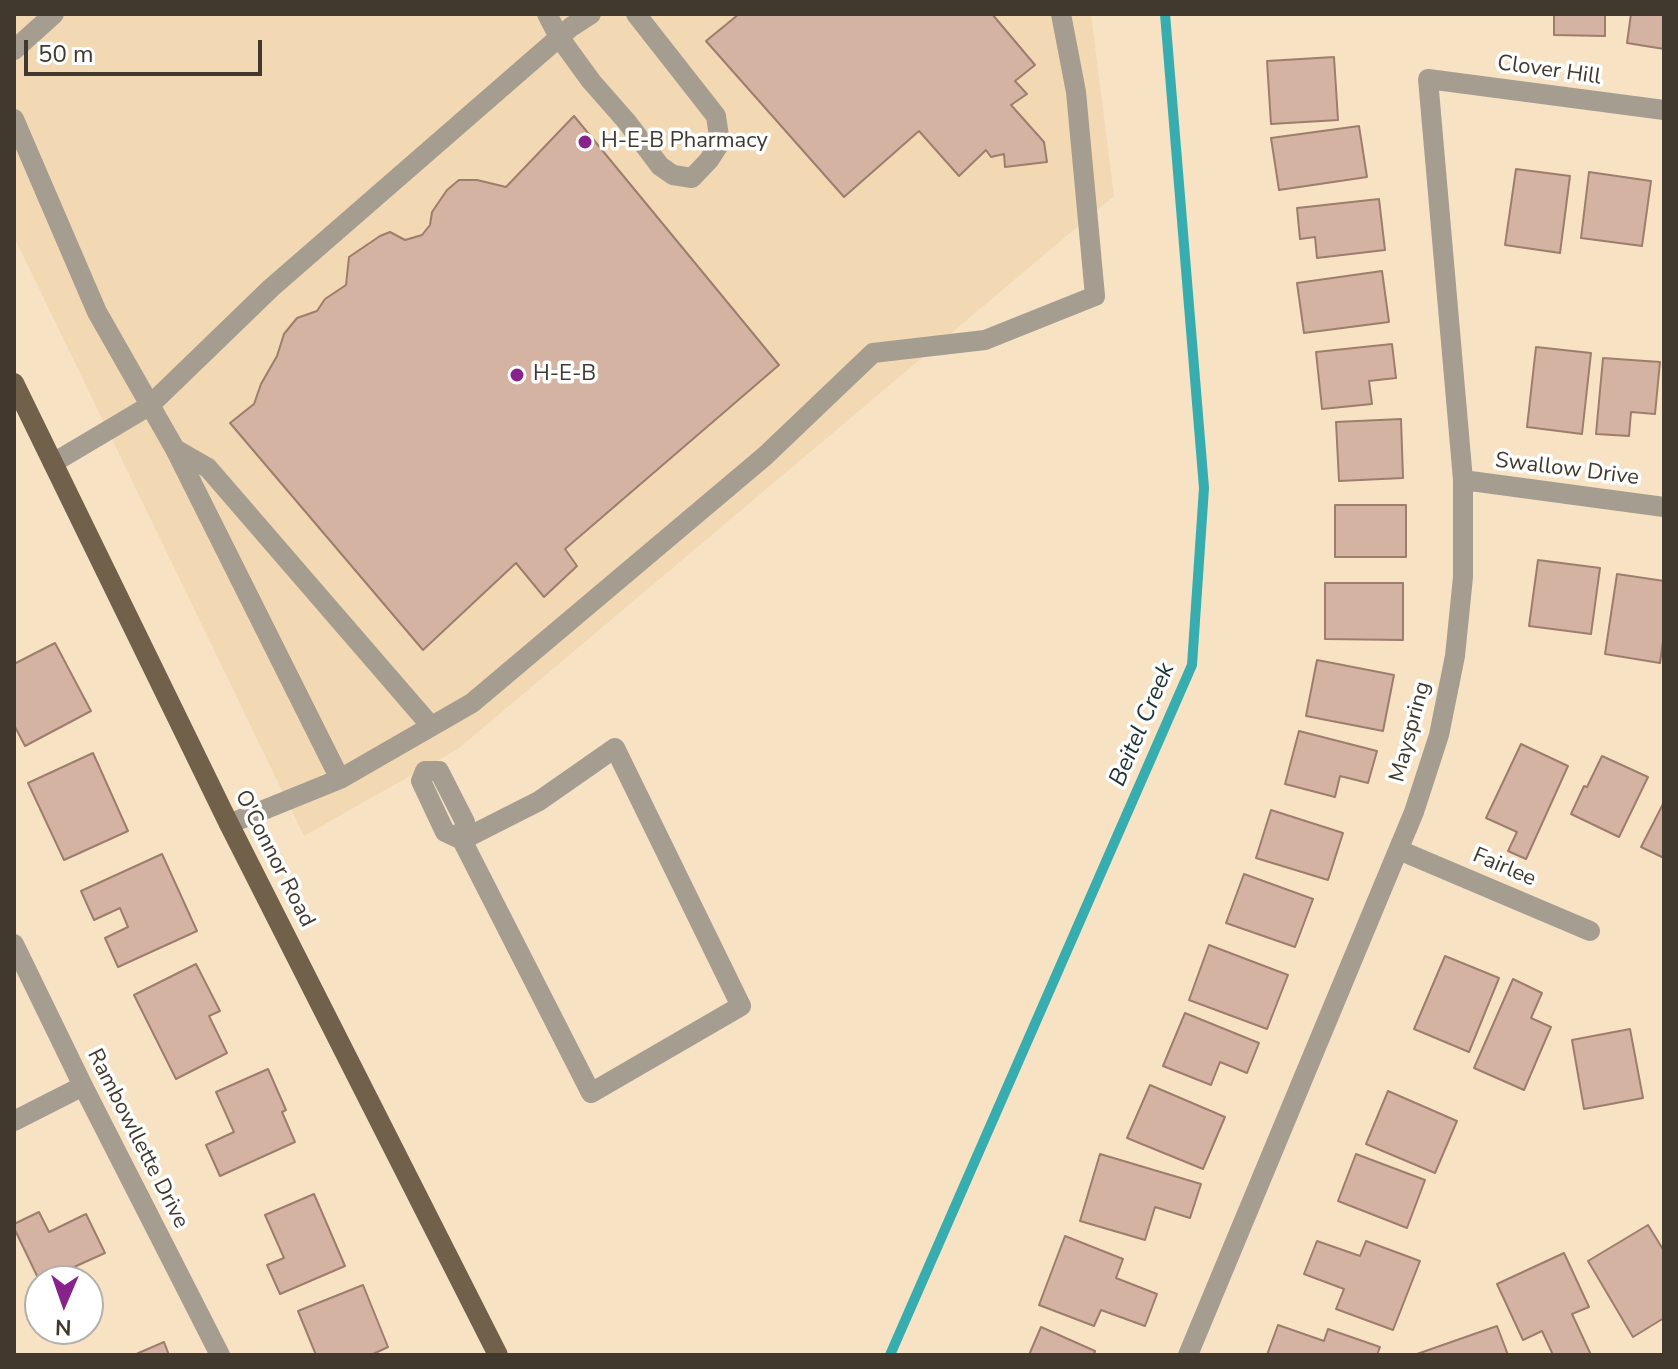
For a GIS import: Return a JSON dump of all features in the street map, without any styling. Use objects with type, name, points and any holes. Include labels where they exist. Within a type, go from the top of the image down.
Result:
[{"type":"main road","name":"O'Connor Road","points":[[14,383],[229,824],[498,1355]]},
{"type":"street","points":[[15,48],[54,14]]},
{"type":"street","points":[[547,14],[559,37],[591,81],[660,166],[673,175],[692,178],[720,143],[716,116],[636,14]]},
{"type":"street","points":[[53,463],[149,406],[271,288],[559,37],[591,14]]},
{"type":"street","points":[[229,824],[340,779],[472,703],[765,456],[873,353],[985,340],[1095,296],[1076,92],[1061,14]]},
{"type":"street","name":"Clover Hill","points":[[1428,79],[1664,110]]},
{"type":"street","name":"Mayspring","points":[[1188,1355],[1414,812],[1439,735],[1455,656],[1463,577],[1463,480],[1428,79]]},
{"type":"street","points":[[14,119],[97,312],[175,449],[340,779]]},
{"type":"street","points":[[175,449],[208,468],[431,726]]},
{"type":"street","name":"Swallow Drive","points":[[1463,480],[1664,507]]},
{"type":"street","points":[[403,742],[425,771],[421,781],[445,832],[462,840],[591,1093],[741,1006],[615,748],[539,801],[462,840]]},
{"type":"street","name":"Fairlee","points":[[1399,850],[1590,931]]},
{"type":"street","name":"Rambowllette Drive","points":[[14,944],[220,1355]]},
{"type":"street","points":[[14,1121],[83,1086]]},
{"type":"shaded area","points":[[14,14],[1091,14],[1114,196],[458,749],[304,836],[14,237]]},
{"type":"building","points":[[739,14],[992,14],[1035,65],[1015,81],[1027,94],[1011,105],[1044,142],[1047,162],[1005,167],[1004,154],[991,157],[986,150],[959,176],[919,131],[844,197],[706,41]]},
{"type":"building","points":[[1554,14],[1605,14],[1605,36],[1554,35]]},
{"type":"building","points":[[1631,14],[1664,14],[1664,49],[1627,43]]},
{"type":"building","points":[[1334,57],[1338,120],[1271,124],[1267,61]]},
{"type":"building","name":"H-E-B","points":[[574,116],[779,365],[565,549],[577,566],[544,597],[516,563],[423,650],[230,423],[254,404],[284,334],[297,318],[317,311],[325,299],[346,285],[349,257],[390,232],[405,240],[422,235],[430,225],[432,212],[447,190],[459,180],[477,180],[506,187]]},
{"type":"building","points":[[1359,126],[1367,177],[1279,190],[1271,138]]},
{"type":"building","points":[[1516,169],[1570,176],[1560,253],[1505,245]]},
{"type":"building","points":[[1589,172],[1651,181],[1642,246],[1581,238]]},
{"type":"building","points":[[1379,199],[1385,250],[1317,258],[1315,237],[1300,239],[1297,208]]},
{"type":"building","points":[[1382,271],[1389,322],[1304,333],[1297,283]]},
{"type":"building","points":[[1392,344],[1396,378],[1369,381],[1372,404],[1322,409],[1316,352]]},
{"type":"building","points":[[1536,347],[1591,353],[1582,434],[1527,427]]},
{"type":"building","points":[[1603,358],[1660,362],[1655,414],[1631,412],[1629,436],[1596,434]]},
{"type":"building","points":[[1401,419],[1403,478],[1339,481],[1336,422]]},
{"type":"building","points":[[1335,505],[1406,505],[1406,557],[1335,557]]},
{"type":"building","points":[[1538,560],[1600,568],[1591,634],[1529,626]]},
{"type":"building","points":[[1617,574],[1664,581],[1664,634],[1660,663],[1605,654]]},
{"type":"building","points":[[1325,583],[1403,583],[1403,640],[1325,639]]},
{"type":"building","points":[[55,643],[91,711],[25,746],[14,725],[14,664]]},
{"type":"building","points":[[1317,660],[1394,675],[1383,731],[1306,716]]},
{"type":"building","points":[[1299,731],[1377,751],[1368,783],[1340,776],[1335,797],[1285,784]]},
{"type":"building","points":[[1521,744],[1568,766],[1526,859],[1508,851],[1517,832],[1486,818]]},
{"type":"building","points":[[93,753],[128,831],[64,860],[28,783]]},
{"type":"building","points":[[1602,756],[1648,777],[1619,837],[1571,814]]},
{"type":"building","points":[[1664,802],[1664,858],[1641,847]]},
{"type":"building","points":[[1271,810],[1343,833],[1328,880],[1256,858]]},
{"type":"building","points":[[162,854],[197,931],[118,967],[105,938],[128,927],[120,908],[94,920],[81,891]]},
{"type":"building","points":[[1244,874],[1313,899],[1295,947],[1226,923]]},
{"type":"building","points":[[1209,945],[1288,975],[1267,1029],[1189,1000]]},
{"type":"building","points":[[1445,956],[1499,978],[1469,1052],[1414,1029]]},
{"type":"building","points":[[196,964],[220,1011],[209,1016],[227,1053],[176,1079],[134,995]]},
{"type":"building","points":[[1513,979],[1542,993],[1531,1018],[1551,1027],[1524,1090],[1474,1068]]},
{"type":"building","points":[[1185,1013],[1259,1043],[1247,1073],[1220,1062],[1211,1085],[1163,1066]]},
{"type":"building","points":[[1630,1029],[1643,1098],[1584,1109],[1572,1040]]},
{"type":"building","points":[[268,1069],[286,1110],[282,1112],[295,1142],[220,1176],[206,1145],[234,1132],[216,1092]]},
{"type":"building","points":[[1150,1085],[1225,1117],[1203,1169],[1127,1138]]},
{"type":"building","points":[[1388,1091],[1457,1121],[1435,1173],[1366,1144]]},
{"type":"building","points":[[1100,1154],[1201,1184],[1190,1218],[1155,1207],[1145,1240],[1080,1221]]},
{"type":"building","points":[[1356,1154],[1425,1180],[1407,1228],[1338,1201]]},
{"type":"building","points":[[314,1194],[345,1266],[280,1294],[267,1265],[284,1258],[265,1215]]},
{"type":"building","points":[[39,1212],[49,1232],[86,1214],[105,1253],[78,1265],[32,1265],[14,1224]]},
{"type":"building","points":[[1648,1225],[1664,1251],[1664,1318],[1633,1337],[1588,1261]]},
{"type":"building","points":[[1065,1236],[1123,1259],[1116,1278],[1157,1294],[1145,1326],[1101,1310],[1094,1326],[1039,1305]]},
{"type":"building","points":[[1317,1241],[1360,1256],[1366,1241],[1420,1261],[1393,1330],[1336,1309],[1344,1289],[1304,1274]]},
{"type":"building","points":[[1564,1253],[1589,1307],[1572,1314],[1591,1355],[1553,1355],[1542,1331],[1523,1340],[1497,1284]]},
{"type":"building","points":[[363,1285],[388,1347],[371,1355],[316,1355],[298,1311]]},
{"type":"building","points":[[1278,1325],[1324,1341],[1328,1329],[1380,1347],[1377,1355],[1267,1355]]},
{"type":"building","points":[[1497,1326],[1508,1355],[1417,1354]]},
{"type":"building","points":[[1041,1327],[1095,1351],[1094,1355],[1029,1355]]},
{"type":"building","points":[[164,1342],[169,1355],[134,1355]]},
{"type":"waterway","name":"Beitel Creek","points":[[890,1355],[1192,665],[1204,488],[1165,14]]},
{"type":"place","name":"H-E-B Pharmacy","points":[[585,142]]},
{"type":"place","name":"H-E-B","points":[[517,375]]}]
